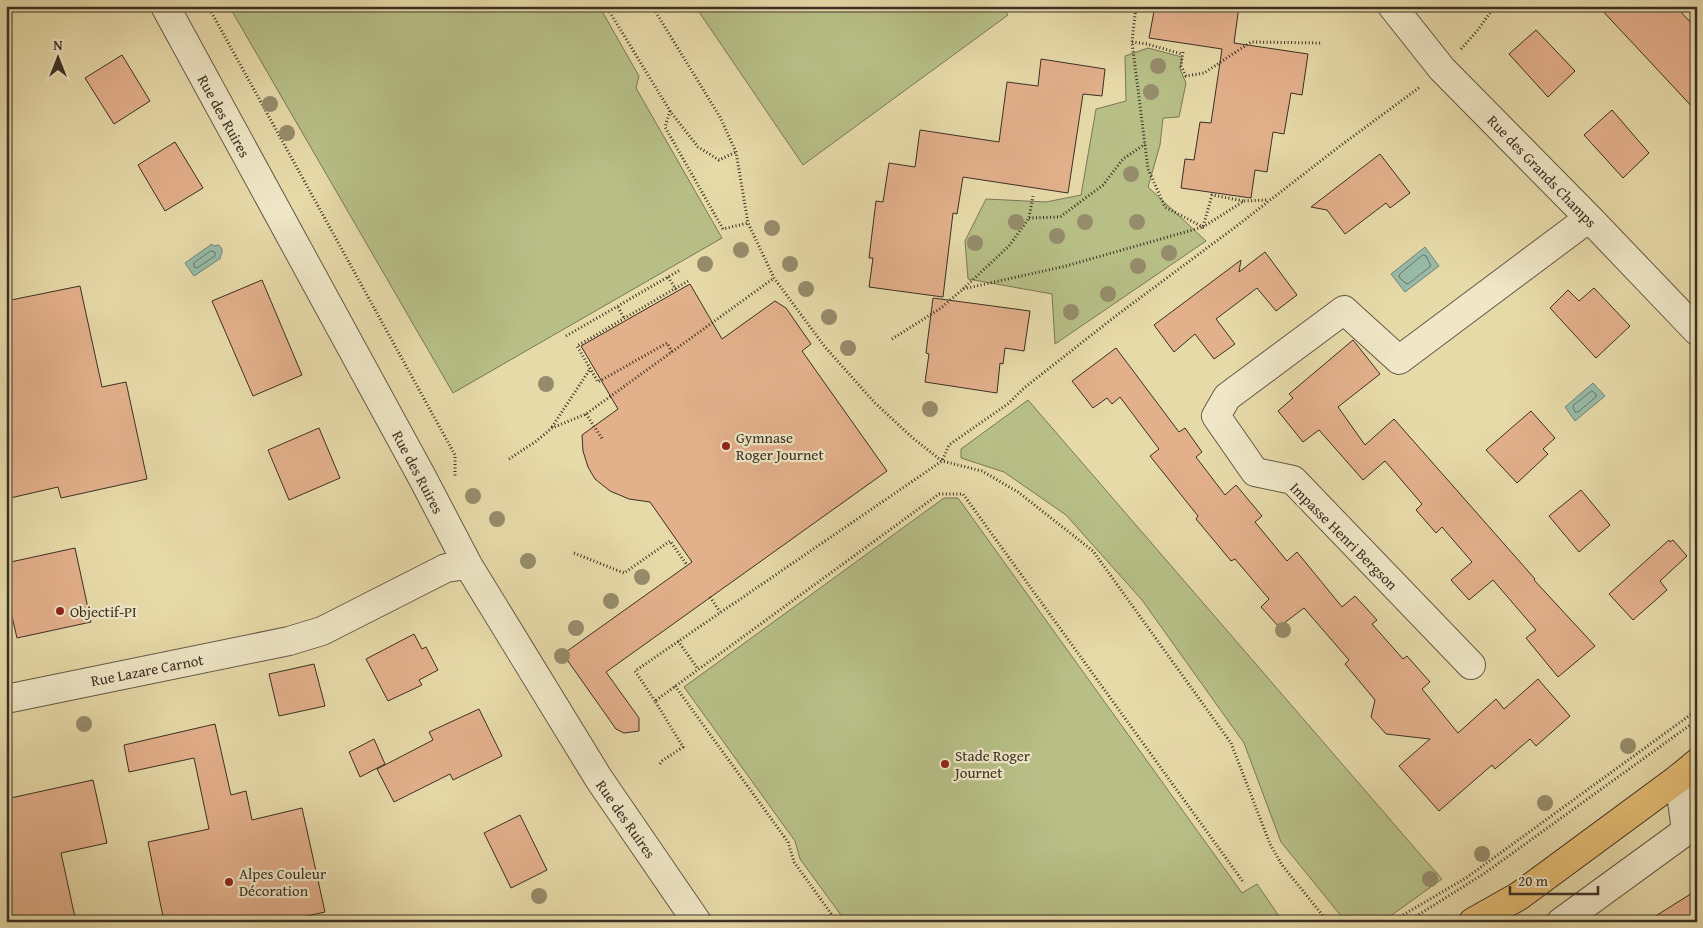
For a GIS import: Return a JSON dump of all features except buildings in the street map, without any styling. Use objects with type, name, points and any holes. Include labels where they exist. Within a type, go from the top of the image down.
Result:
[{"type":"main road","points":[[1473,922],[1519,896],[1689,778]]},
{"type":"street","name":"Rue des Ruires","points":[[164,6],[422,477],[468,565],[599,779],[697,922]]},
{"type":"street","name":"Rue des Grands Champs","points":[[1392,6],[1442,69],[1697,331]]},
{"type":"street","name":"Impasse Henri Bergson","points":[[1471,665],[1293,480],[1255,472],[1216,416],[1227,397],[1344,310],[1399,360],[1589,218]]},
{"type":"street","name":"Rue Lazare Carnot","points":[[6,699],[288,642],[322,631],[446,568],[468,565]]},
{"type":"street","points":[[1561,922],[1686,831],[1689,778]]},
{"type":"path","points":[[208,6],[455,455],[455,482]]},
{"type":"path","points":[[606,6],[670,111],[698,147],[719,160],[736,152]]},
{"type":"path","points":[[652,6],[720,117],[736,152],[748,223],[774,278],[826,347],[875,403],[914,439],[942,461],[982,471],[1018,492],[1093,551],[1231,743],[1270,844],[1282,865],[1328,922]]},
{"type":"path","points":[[1136,6],[1132,42],[1148,168],[1165,207],[1203,227]]},
{"type":"path","points":[[660,764],[683,747],[635,671],[942,461],[950,445],[1009,403],[1024,388],[1101,328],[1442,69],[1477,32],[1495,6]]},
{"type":"path","points":[[1132,42],[1183,53],[1181,66],[1186,76],[1204,73],[1251,42],[1322,43]]},
{"type":"path","points":[[670,111],[666,127],[723,229],[748,223]]},
{"type":"path","points":[[1029,218],[1060,218],[1103,185],[1123,159],[1145,144]]},
{"type":"path","points":[[892,339],[941,308],[1009,246],[1029,218],[1033,196]]},
{"type":"path","points":[[1203,227],[1212,196],[1244,201],[1270,199]]},
{"type":"path","points":[[963,289],[1066,266],[1203,227],[1244,201]]},
{"type":"path","points":[[566,336],[680,270]]},
{"type":"path","points":[[668,277],[676,290]]},
{"type":"path","points":[[508,459],[535,442],[552,428],[586,414],[774,278]]},
{"type":"path","points":[[672,352],[667,343],[598,382],[578,346],[676,290],[688,281]]},
{"type":"path","points":[[618,307],[624,318]]},
{"type":"path","points":[[552,428],[590,369]]},
{"type":"path","points":[[586,414],[603,440]]},
{"type":"path","points":[[655,701],[939,494],[963,494],[1244,883]]},
{"type":"path","points":[[574,553],[624,573],[670,541],[687,565]]},
{"type":"path","points":[[710,597],[720,612]]},
{"type":"path","points":[[678,641],[698,669]]},
{"type":"path","points":[[676,686],[788,842],[794,862],[837,922]]},
{"type":"path","points":[[1391,922],[1466,878],[1697,710]]},
{"type":"path","points":[[1407,922],[1485,873],[1697,720]]},
{"type":"green space","points":[[229,6],[599,6],[639,76],[636,88],[722,238],[453,393]]},
{"type":"green space","points":[[695,6],[1002,6],[1008,15],[803,165]]},
{"type":"green space","points":[[1148,48],[1182,57],[1180,69],[1186,83],[1179,117],[1163,118],[1160,145],[1148,187],[1206,241],[1055,344],[1052,294],[968,279],[965,241],[986,199],[1046,202],[1081,195],[1096,109],[1126,101],[1125,56]]},
{"type":"green space","points":[[1028,400],[1442,879],[1382,922],[1346,922],[1281,842],[1244,743],[1142,600],[1066,515],[1004,472],[961,458],[961,449]]},
{"type":"green space","name":"Stade Roger Journet","points":[[944,498],[958,498],[1242,893],[1257,884],[1283,922],[846,922],[800,859],[795,841],[684,687]]},
{"type":"water","points":[[212,244],[213,246],[219,245],[222,249],[221,258],[194,276],[185,263]]},
{"type":"water","points":[[1425,247],[1439,266],[1405,292],[1391,274]]},
{"type":"water","points":[[1593,383],[1605,396],[1575,421],[1565,407]]},
{"type":"place","name":"Gymnase Roger Journet","points":[[726,446]]},
{"type":"place","name":"Objectif-PI","points":[[60,611]]},
{"type":"place","name":"Stade Roger Journet","points":[[945,764]]},
{"type":"place","name":"Alpes Couleur Décoration","points":[[229,882]]}]
